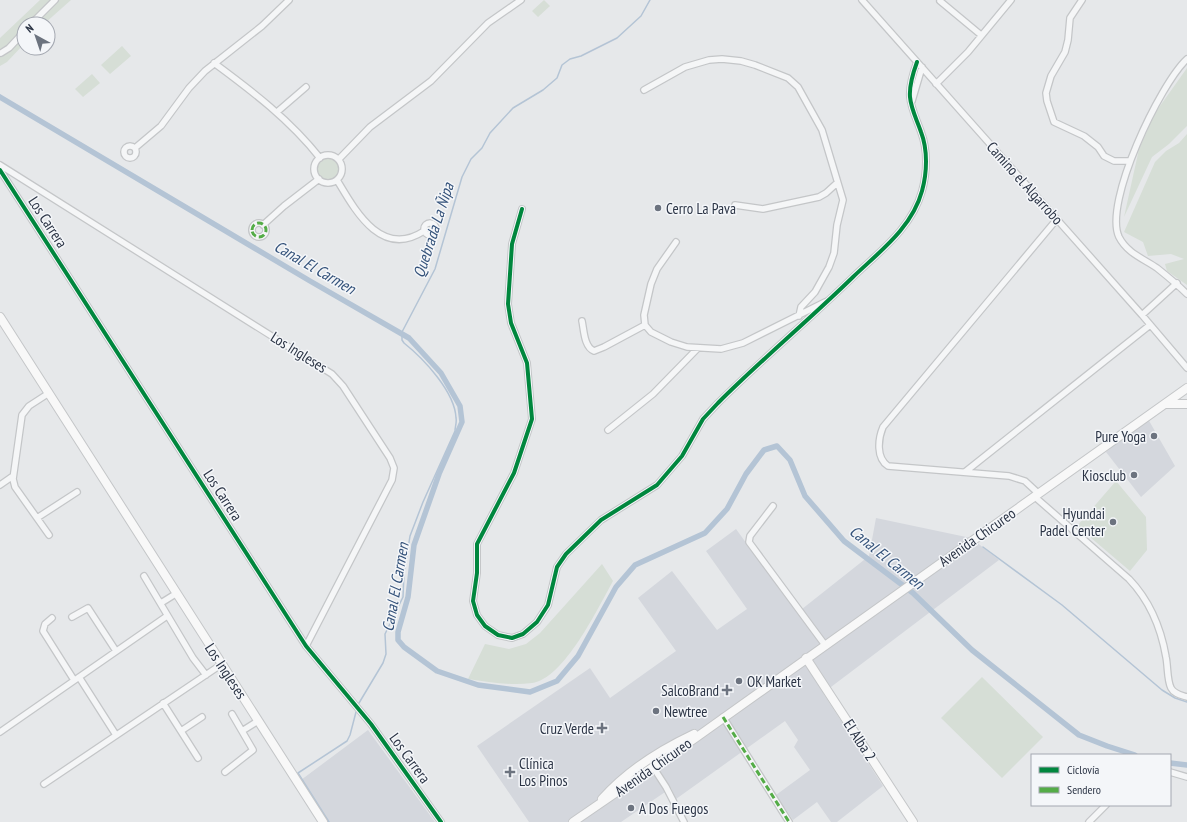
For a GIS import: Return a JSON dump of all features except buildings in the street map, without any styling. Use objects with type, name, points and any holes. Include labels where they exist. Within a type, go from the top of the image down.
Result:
[{"type":"main road","name":"Los Ingleses","points":[[0,317],[323,822]]},
{"type":"main road","name":"Avenida Chicureo","points":[[573,822],[1037,496],[1187,388]]},
{"type":"main road","points":[[1166,404],[1187,404]]},
{"type":"main road","name":"El Alba 2","points":[[806,658],[913,822]]},
{"type":"main road","name":"Avenida Chicureo","points":[[597,805],[619,782],[654,755],[708,727]]},
{"type":"street","points":[[39,16],[55,0]]},
{"type":"street","points":[[135,148],[161,126],[194,82],[214,63],[262,26],[289,0]]},
{"type":"street","points":[[339,160],[370,127],[431,82],[483,28],[521,0]]},
{"type":"street","name":"Camino el Algarrobo","points":[[862,0],[1142,315],[1187,368]]},
{"type":"street","points":[[936,84],[982,35],[1011,0]]},
{"type":"street","points":[[1082,0],[1070,18],[1068,40],[1065,52],[1051,76],[1046,93],[1047,101],[1054,122],[1084,136],[1098,147],[1104,156],[1114,161],[1130,161]]},
{"type":"street","points":[[940,1],[982,35]]},
{"type":"street","points":[[0,53],[9,48],[16,41]]},
{"type":"street","points":[[644,90],[685,67],[709,60],[722,59],[748,62],[788,78],[798,87],[819,123],[837,183],[842,193],[843,203],[837,225],[834,253],[823,279],[811,297],[801,307],[798,316]]},
{"type":"street","points":[[1187,59],[1172,78],[1148,119],[1130,161],[1116,220],[1119,236],[1125,246],[1176,283],[1187,294]]},
{"type":"street","points":[[522,209],[512,244],[508,304],[512,326],[527,362],[532,419],[514,473],[478,544],[477,573],[473,601],[476,614],[484,626],[505,638],[518,637],[537,622],[548,605],[557,567],[576,543],[601,520],[657,485],[682,456],[699,426],[714,407],[832,298],[903,228],[917,205],[924,183],[926,154],[923,137],[911,104],[911,84],[918,62]]},
{"type":"street","points":[[214,63],[277,112],[320,158]]},
{"type":"street","points":[[911,104],[922,67]]},
{"type":"street","points":[[277,112],[306,86]]},
{"type":"street","points":[[331,155],[339,160],[342,165],[342,172],[337,180],[328,183],[319,179],[314,170],[316,163],[320,158],[331,155]]},
{"type":"street","name":"Los Ingleses","points":[[0,165],[332,374],[340,381],[390,458],[394,468],[392,480],[306,646]]},
{"type":"street","name":"Los Carrera","points":[[0,170],[306,646],[371,724],[441,822]]},
{"type":"street","points":[[263,225],[284,206],[319,179]]},
{"type":"street","points":[[337,180],[362,220],[376,231],[386,236],[399,238],[414,236],[424,231]]},
{"type":"street","points":[[735,205],[755,209],[767,209],[819,197],[837,183]]},
{"type":"street","points":[[1057,219],[881,432],[879,441],[880,454],[884,463],[888,466],[1015,477],[1029,484],[1037,496],[1129,580],[1142,594],[1157,622],[1165,650],[1172,690],[1187,697]]},
{"type":"street","points":[[676,242],[657,268],[651,284],[644,314],[645,325],[651,332],[671,342],[698,348],[721,348],[743,344],[832,298]]},
{"type":"street","points":[[1142,315],[1176,283]]},
{"type":"street","points":[[582,321],[587,345],[594,351],[645,325]]},
{"type":"street","points":[[965,472],[1150,325]]},
{"type":"street","points":[[608,430],[652,394],[698,348]]},
{"type":"street","points":[[48,393],[29,406],[22,415],[13,476],[15,487],[49,534]]},
{"type":"street","points":[[0,485],[13,476]]},
{"type":"street","points":[[37,518],[77,492]]},
{"type":"street","points":[[773,506],[750,536],[749,543],[825,645]]},
{"type":"street","points":[[144,576],[161,603],[167,616],[206,675]]},
{"type":"street","points":[[161,603],[177,593]]},
{"type":"street","points":[[72,617],[88,608],[116,651]]},
{"type":"street","points":[[0,732],[167,616]]},
{"type":"street","points":[[52,618],[45,624],[43,632],[116,735]]},
{"type":"street","points":[[44,784],[222,664]]},
{"type":"street","points":[[163,703],[198,758]]},
{"type":"street","points":[[225,772],[253,750],[232,714]]},
{"type":"street","points":[[181,731],[202,717]]},
{"type":"street","points":[[723,717],[789,822]]},
{"type":"street","points":[[242,731],[258,721]]},
{"type":"street","points":[[653,767],[666,787],[684,822]]},
{"type":"street","points":[[1171,772],[1187,777]]},
{"type":"street","points":[[1089,822],[1105,806]]},
{"type":"shaded area","points":[[40,0],[71,0],[53,16],[23,16]]},
{"type":"shaded area","points":[[544,0],[550,6],[538,17],[532,11]]},
{"type":"shaded area","points":[[16,23],[16,52],[7,62],[0,66],[0,38]]},
{"type":"shaded area","points":[[122,46],[131,56],[110,74],[101,65]]},
{"type":"shaded area","points":[[1187,68],[1187,126],[1169,144],[1152,157],[1124,217],[1139,149],[1155,113]]},
{"type":"shaded area","points":[[92,74],[100,83],[83,97],[75,89]]},
{"type":"shaded area","points":[[1187,134],[1187,285],[1167,271],[1165,264],[1184,259],[1171,254],[1148,256],[1143,242],[1124,232],[1155,162],[1166,151],[1179,143]]},
{"type":"shaded area","points":[[328,157],[336,161],[340,169],[336,177],[328,181],[320,177],[316,169],[320,161]]},
{"type":"shaded area","points":[[1148,419],[1175,466],[1141,497],[1106,452]]},
{"type":"shaded area","name":"Hyundai Padel Center","points":[[1116,481],[1146,517],[1147,550],[1130,571],[1077,526]]},
{"type":"shaded area","points":[[876,518],[971,538],[999,560],[823,693],[883,786],[837,822],[831,822],[817,802],[793,820],[776,795],[810,770],[794,747],[798,740],[785,721],[676,799],[671,788],[621,822],[529,822],[477,746],[590,668],[610,698],[676,651],[638,598],[672,571],[717,630],[747,609],[706,551],[736,529],[797,613],[869,556]]},
{"type":"shaded area","points":[[602,564],[613,581],[579,641],[556,669],[544,679],[524,684],[508,684],[468,679],[485,644],[509,649],[526,644],[540,633]]},
{"type":"shaded area","points":[[982,677],[1043,737],[1002,778],[941,718]]},
{"type":"shaded area","points":[[368,730],[435,822],[327,822],[301,780]]},
{"type":"waterway","name":"Quebrada La Ñipa","points":[[359,703],[383,663],[386,654],[385,634],[403,597],[404,573],[410,536],[423,502],[455,431],[456,420],[454,408],[450,398],[444,387],[429,367],[404,343],[402,340],[402,332],[435,269],[462,177],[471,159],[482,148],[490,133],[513,108],[543,90],[557,78],[562,65],[570,59],[581,56],[617,38],[641,16],[650,0]]},
{"type":"waterway","name":"Canal El Carmen","points":[[0,97],[409,338],[441,373],[460,406],[462,422],[439,474],[414,545],[408,597],[398,632],[398,640],[404,647],[437,671],[478,685],[530,692],[557,681],[578,656],[616,587],[635,565],[705,533],[727,509],[746,474],[764,450],[777,446],[790,460],[805,496],[844,541],[913,593],[972,650],[1079,735],[1132,754]]},
{"type":"waterway","points":[[983,547],[1062,605],[1162,690],[1175,698],[1187,702]]},
{"type":"waterway","name":"Quebrada La Ñipa","points":[[329,822],[298,773],[347,741],[356,712]]},
{"type":"waterway","name":"Canal El Carmen","points":[[1171,763],[1187,765]]},
{"type":"marked path","points":[[259,223],[264,225],[266,230],[264,235],[259,237],[254,235],[252,230],[254,225],[259,223]]},
{"type":"marked path","points":[[723,717],[789,822]]},
{"type":"cycle path","points":[[522,209],[512,244],[508,304],[511,323],[527,363],[532,419],[514,473],[477,544],[477,573],[473,601],[477,615],[485,626],[498,635],[512,638],[523,634],[537,622],[548,605],[557,567],[566,554],[601,520],[657,485],[682,456],[703,419],[718,403],[884,249],[911,217],[922,191],[926,169],[925,146],[910,97],[911,84],[917,62]]},
{"type":"cycle path","points":[[0,170],[306,646],[371,724],[441,822]]},
{"type":"place","name":"Cerro La Pava","points":[[658,208]]},
{"type":"place","name":"Pure Yoga","points":[[1154,436]]},
{"type":"place","name":"Kiosclub","points":[[1134,475]]},
{"type":"place","name":"Hyundai Padel Center","points":[[1113,522]]},
{"type":"place","name":"OK Market","points":[[739,681]]},
{"type":"place","name":"SalcoBrand","points":[[727,690]]},
{"type":"place","name":"Newtree","points":[[656,711]]},
{"type":"place","name":"Cruz Verde","points":[[602,728]]},
{"type":"place","name":"Clínica Los Pinos","points":[[510,772]]},
{"type":"place","name":"A Dos Fuegos","points":[[631,808]]}]
